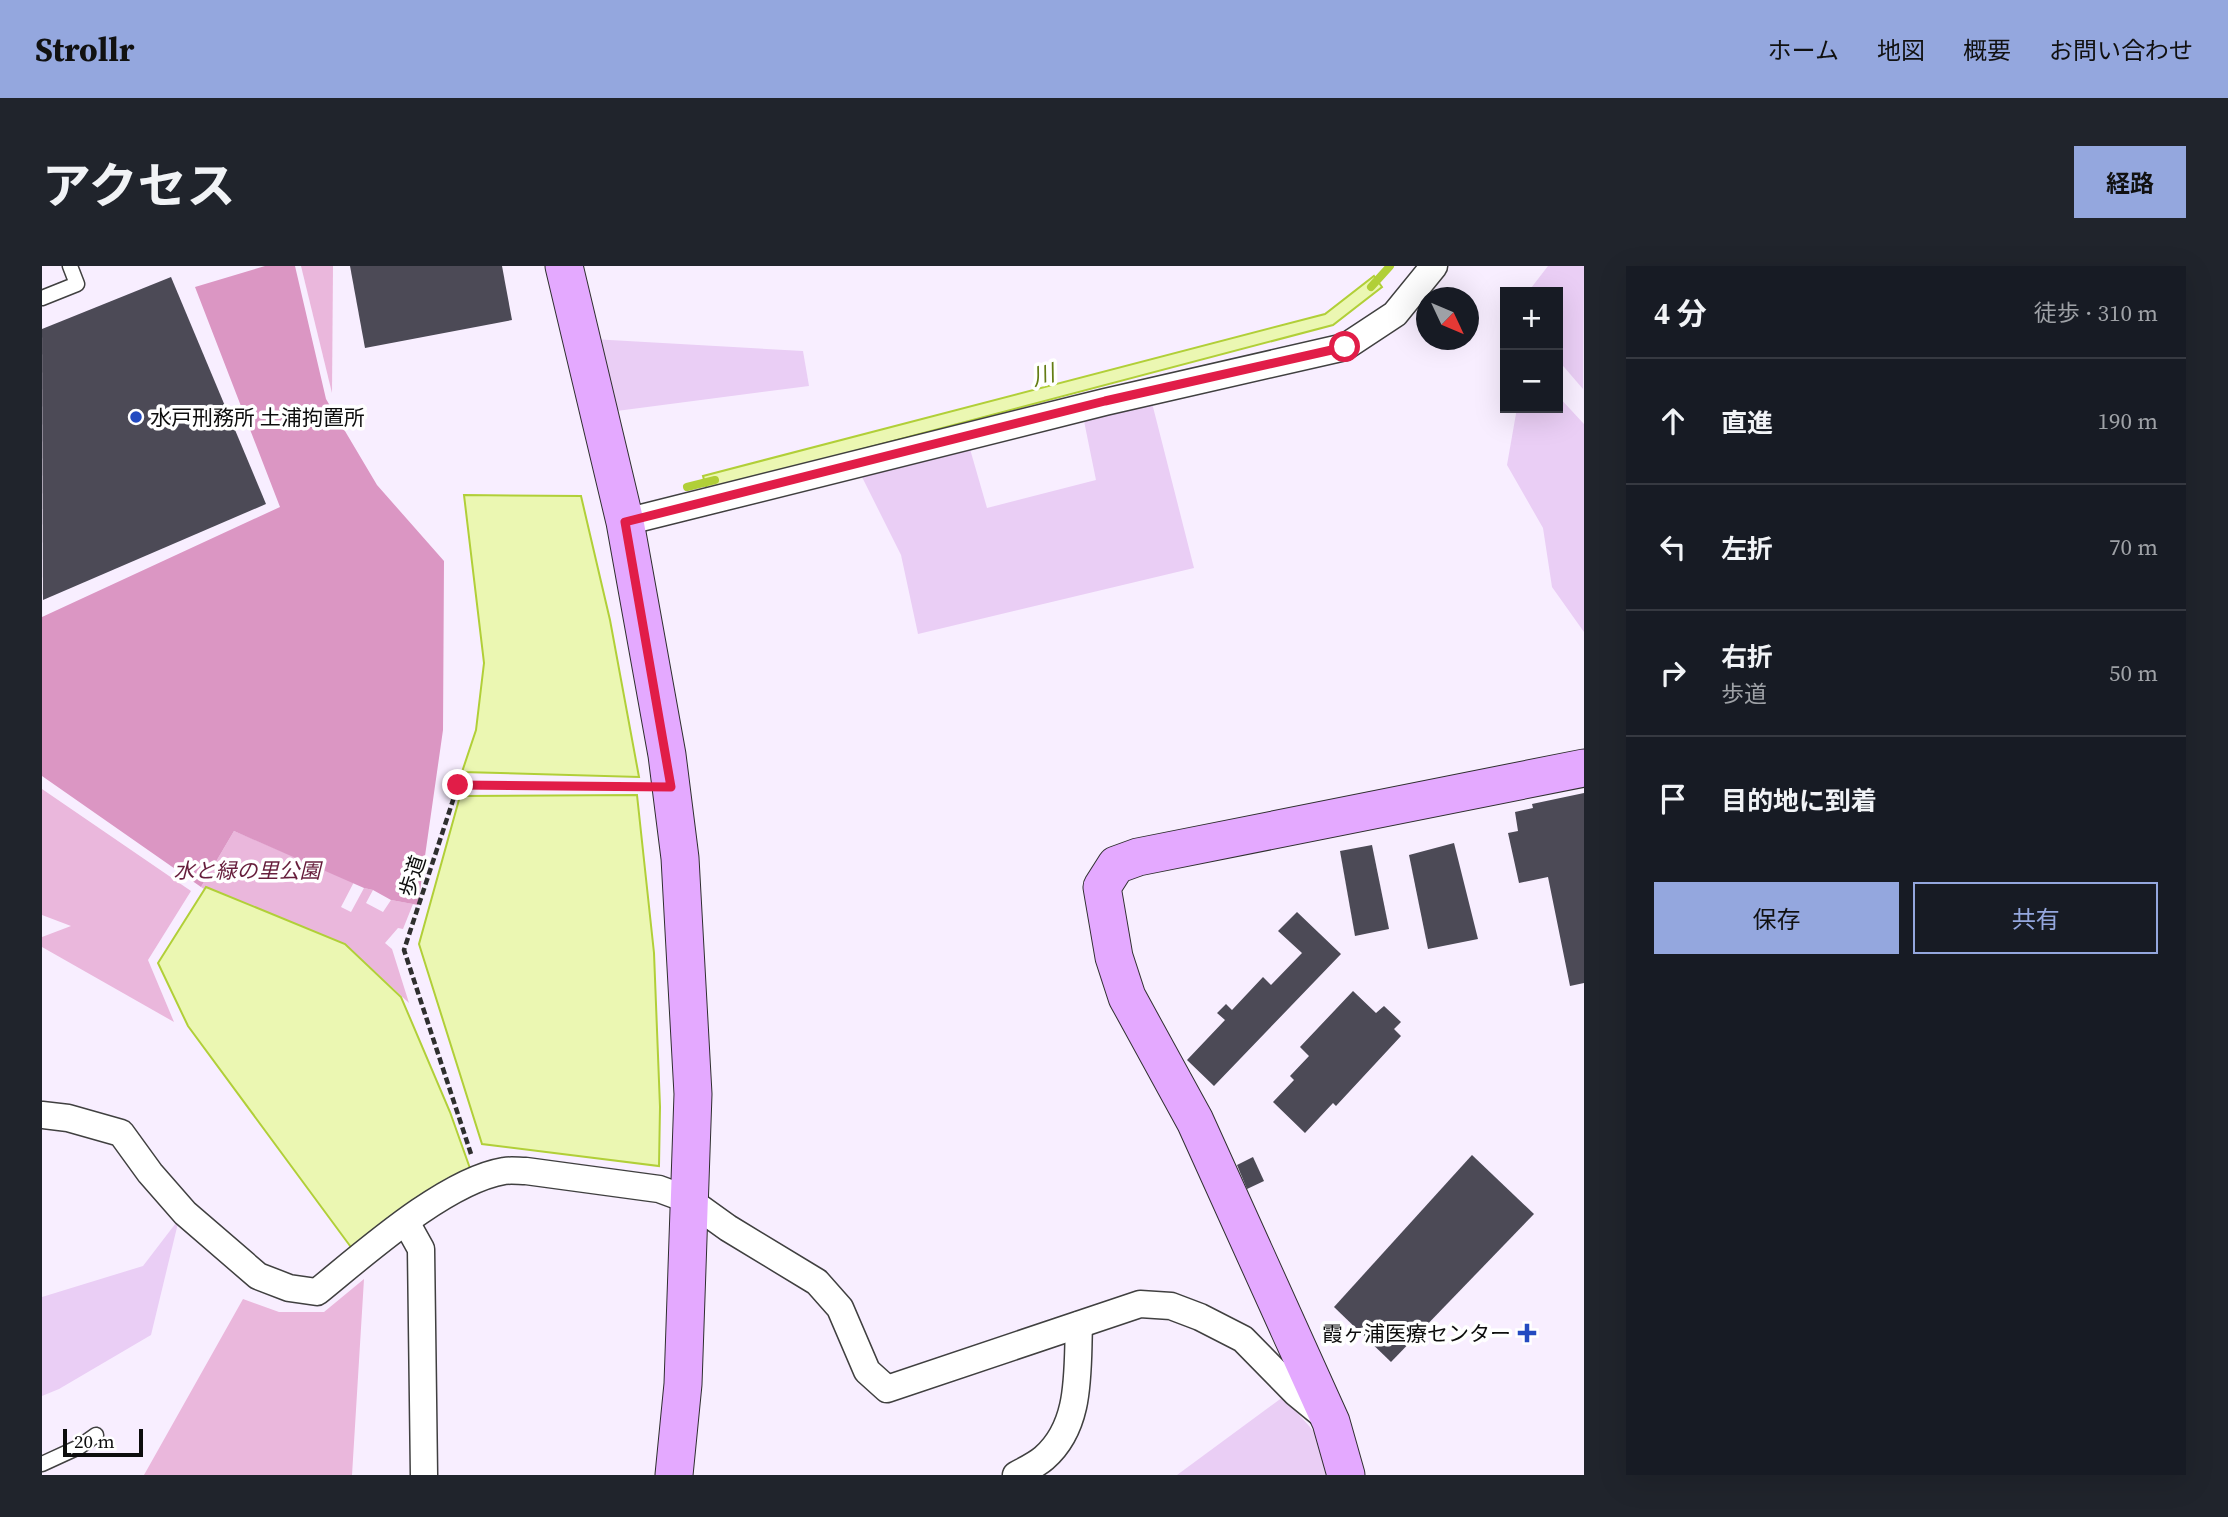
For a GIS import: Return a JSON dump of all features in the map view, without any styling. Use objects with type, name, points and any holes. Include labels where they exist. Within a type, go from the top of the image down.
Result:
[{"type":"street","points":[[564,266],[625,522],[671,787],[685,938],[693,1094],[683,1384],[674,1475]]},
{"type":"street","points":[[625,522],[1105,401],[1345,347],[1395,314],[1434,266]]},
{"type":"street","points":[[1346,1475],[1331,1422],[1195,1121],[1127,997],[1114,957],[1102,887],[1116,865],[1138,857],[1584,768]]},
{"type":"street","points":[[42,1115],[68,1118],[121,1133],[150,1173],[185,1213],[258,1276],[289,1288],[317,1292],[407,1222],[459,1188],[505,1171],[526,1171],[659,1189],[689,1200],[728,1228],[817,1282],[840,1308],[867,1371],[887,1389],[1140,1304],[1171,1306],[1243,1339],[1296,1393],[1331,1422]]},
{"type":"street","points":[[407,1222],[421,1249],[424,1475]]},
{"type":"street","points":[[1016,1475],[1044,1458],[1069,1424],[1076,1393],[1079,1325]]},
{"type":"lane","points":[[42,298],[77,284],[70,266]]},
{"type":"lane","points":[[42,1464],[79,1447],[96,1435]]},
{"type":"path","name":"歩道","points":[[479,1179],[404,950],[458,785],[671,787]]},
{"type":"shaded area","points":[[265,266],[295,266],[326,399],[377,485],[444,561],[443,730],[418,905],[391,900],[234,831],[201,887],[42,776],[42,617],[280,507],[195,287]]},
{"type":"shaded area","points":[[1548,266],[1584,266],[1583,389],[1563,366],[1563,287],[1532,287]]},
{"type":"shaded area","points":[[1374,276],[1382,287],[1333,325],[707,490],[703,476],[1325,314]]},
{"type":"shaded area","points":[[592,339],[803,351],[809,386],[609,412]]},
{"type":"shaded area","points":[[1563,401],[1584,424],[1584,632],[1552,587],[1543,528],[1507,465],[1516,413],[1563,413]]},
{"type":"shaded area","points":[[1152,403],[1194,568],[918,634],[901,555],[862,477],[970,449],[987,508],[1096,480],[1084,421]]},
{"type":"shaded area","points":[[464,495],[581,496],[610,620],[639,777],[462,772],[476,730],[484,663]]},
{"type":"shaded area","points":[[637,795],[654,953],[660,1107],[659,1166],[482,1144],[419,944],[460,796]]},
{"type":"shaded area","points":[[206,887],[345,944],[401,997],[450,1112],[472,1174],[356,1254],[188,1026],[158,963]]},
{"type":"shaded area","points":[[179,1219],[151,1335],[59,1389],[42,1396],[42,1297],[143,1266]]},
{"type":"shaded area","points":[[1283,1397],[1319,1437],[1331,1475],[1177,1475]]},
{"type":"green space","points":[[301,266],[333,266],[332,393]]},
{"type":"green space","points":[[42,789],[191,891],[148,960],[174,1022],[42,947],[42,937],[71,926],[42,915]]},
{"type":"green space","name":"水と緑の里公園","points":[[234,831],[354,882],[341,907],[351,912],[364,888],[373,890],[366,903],[383,912],[391,900],[413,904],[403,929],[398,928],[385,943],[392,949],[409,1003],[345,944],[201,887]]},
{"type":"green space","points":[[364,1279],[352,1475],[144,1475],[243,1299],[279,1312],[324,1312]]},
{"type":"building","points":[[350,266],[502,266],[512,320],[365,348]]},
{"type":"building","name":"水戸刑務所 土浦拘置所","points":[[171,277],[266,504],[43,600],[42,329]]},
{"type":"building","points":[[1584,793],[1584,983],[1570,986],[1548,877],[1519,883],[1508,833],[1518,831],[1515,812],[1533,808],[1532,804]]},
{"type":"building","points":[[1454,843],[1478,939],[1428,949],[1409,855]]},
{"type":"building","points":[[1372,845],[1389,929],[1355,936],[1340,851]]},
{"type":"building","points":[[1297,912],[1341,954],[1214,1086],[1187,1060],[1225,1020],[1217,1013],[1226,1004],[1232,1010],[1263,977],[1271,985],[1302,953],[1278,931]]},
{"type":"building","points":[[1353,991],[1376,1013],[1384,1006],[1401,1022],[1394,1029],[1401,1036],[1336,1106],[1333,1103],[1305,1133],[1273,1102],[1294,1080],[1290,1076],[1309,1056],[1300,1047]]},
{"type":"building","points":[[1472,1155],[1534,1214],[1391,1362],[1334,1307]]},
{"type":"building","points":[[1253,1157],[1264,1181],[1247,1189],[1237,1165]]},
{"type":"waterway","name":"川","points":[[1371,287],[1390,266]]},
{"type":"waterway","name":"川","points":[[687,487],[715,480]]},
{"type":"place","name":"水戸刑務所 土浦拘置所","points":[[136,417]]},
{"type":"place","name":"霞ヶ浦医療センター","points":[[1527,1333]]},
{"type":"route","points":[[458,785],[671,787],[625,522],[1105,401],[1345,347]]}]
